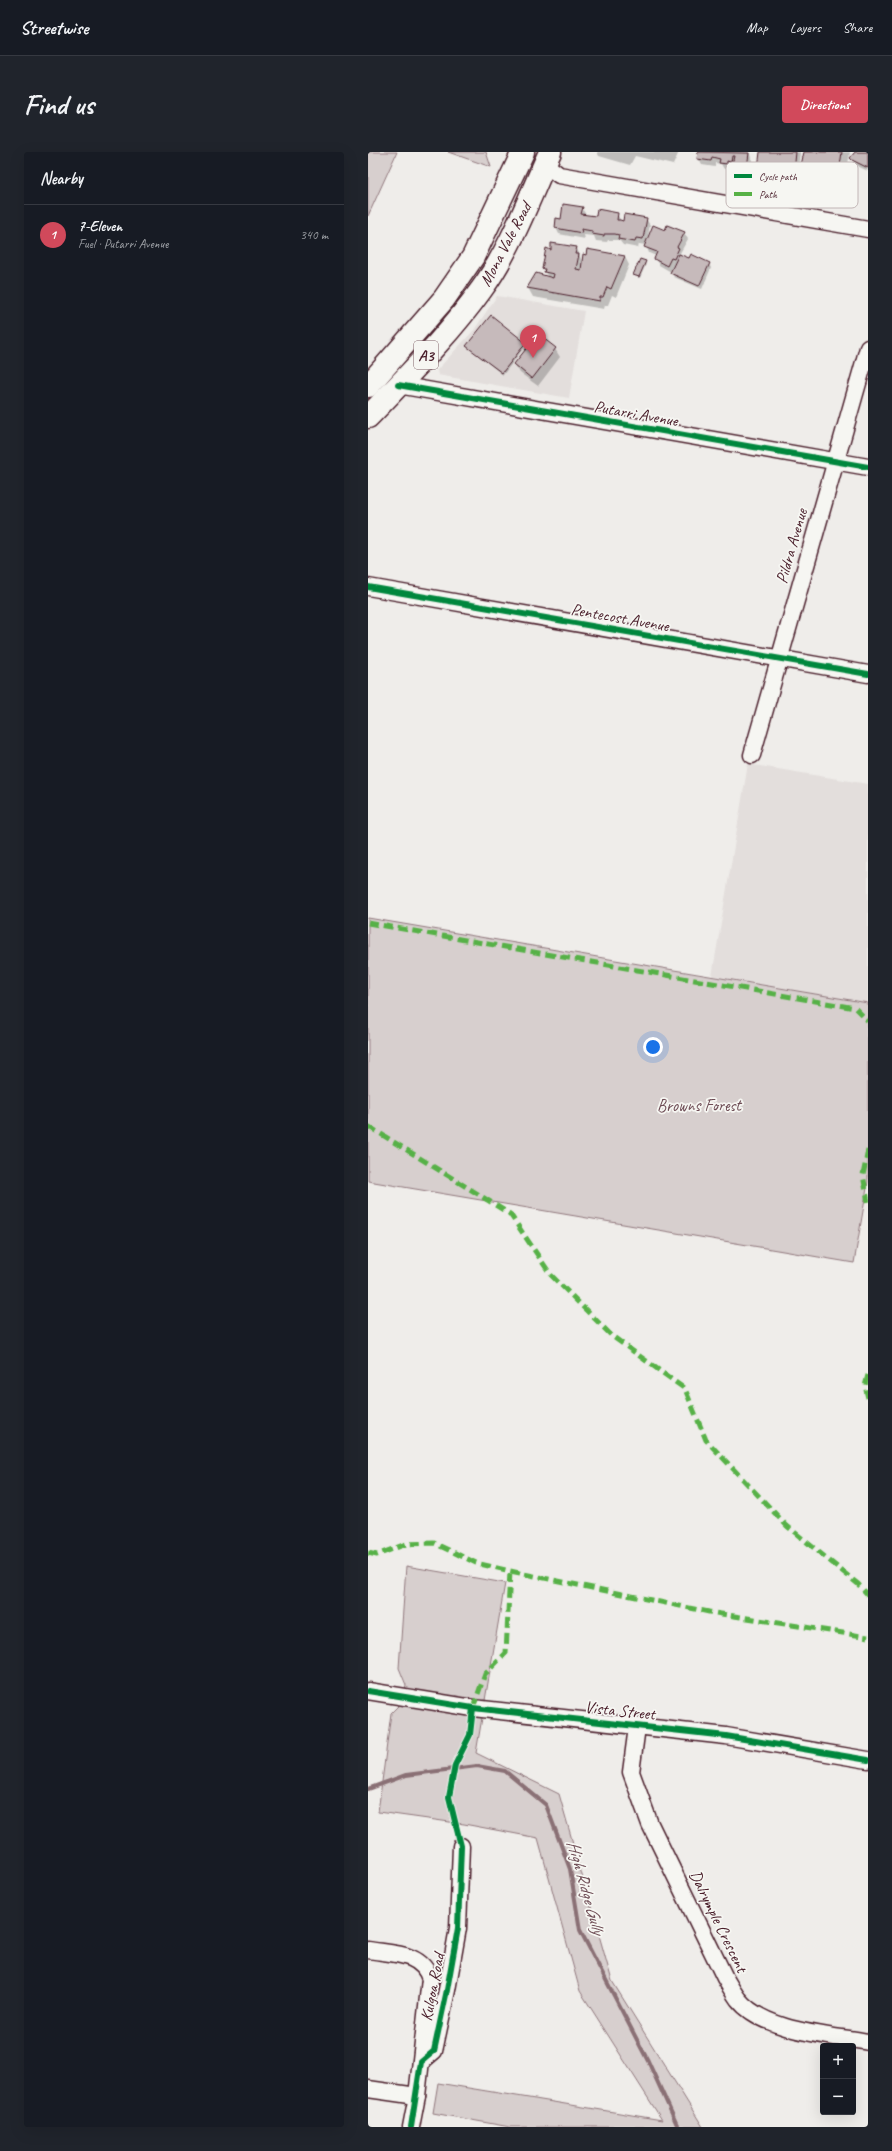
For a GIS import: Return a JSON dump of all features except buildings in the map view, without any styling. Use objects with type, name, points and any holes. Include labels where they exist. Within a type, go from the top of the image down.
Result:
[{"type":"highway","name":"Mona Vale Road","points":[[368,386],[444,299],[473,256],[523,152]]},
{"type":"highway","name":"Mona Vale Road","points":[[368,417],[452,327],[481,290],[498,264],[548,158]]},
{"type":"street","points":[[548,158],[559,175],[726,204]]},
{"type":"street","points":[[748,208],[868,229]]},
{"type":"street","name":"Pildra Avenue","points":[[752,755],[778,659],[868,348]]},
{"type":"street","name":"Putarri Avenue","points":[[398,385],[868,467]]},
{"type":"street","name":"Pentecost Avenue","points":[[368,587],[868,674]]},
{"type":"street","name":"Vista Street","points":[[368,1691],[473,1708],[726,1736],[868,1760]]},
{"type":"street","name":"Dalrymple Crescent","points":[[637,1726],[631,1772],[650,1824],[725,1978],[738,2000],[758,2016],[782,2026],[868,2042]]},
{"type":"street","name":"Kulgoa Road","points":[[421,2062],[434,2051],[447,1990],[458,1928],[461,1846]]},
{"type":"street","name":"Kulgoa Road","points":[[368,1950],[416,1959],[428,1971],[430,1979],[417,2096],[411,2127]]},
{"type":"street","points":[[368,2089],[417,2096]]},
{"type":"shaded area","points":[[497,296],[584,311],[569,398],[438,375],[437,370],[474,330]]},
{"type":"shaded area","points":[[748,764],[868,784],[868,1003],[712,976]]},
{"type":"green space","points":[[368,152],[397,152],[368,216]]},
{"type":"green space","points":[[448,152],[486,152],[491,167]]},
{"type":"green space","name":"Browns Forest","points":[[368,918],[868,1003],[868,1182],[854,1263],[368,1181]]},
{"type":"green space","points":[[406,1566],[505,1583],[476,1753],[559,1794],[612,1981],[703,2127],[510,2127],[433,2113],[438,2083],[662,2120],[580,1991],[538,1838],[464,1824],[378,1812],[391,1713],[402,1702],[406,1685],[399,1668]]},
{"type":"waterway","name":"High Ridge Gully","points":[[368,1789],[406,1775],[477,1766],[505,1771],[546,1805],[570,1869],[580,1930],[648,2061],[678,2127]]},
{"type":"marked path","points":[[368,923],[855,1008],[868,1021]]},
{"type":"marked path","points":[[368,1126],[510,1214],[551,1275],[612,1336],[685,1389],[706,1440],[787,1526],[858,1584],[868,1595]]},
{"type":"marked path","points":[[868,1150],[863,1175],[868,1202]]},
{"type":"marked path","points":[[868,1375],[865,1386],[868,1398]]},
{"type":"marked path","points":[[368,1553],[377,1555],[406,1544],[434,1543],[476,1563],[510,1571],[709,1612],[868,1637]]},
{"type":"marked path","points":[[473,1708],[485,1674],[506,1653],[510,1571]]},
{"type":"cycle path","points":[[398,385],[868,467]]},
{"type":"cycle path","points":[[368,587],[868,674]]},
{"type":"cycle path","points":[[368,1691],[473,1708],[726,1736],[868,1760]]},
{"type":"cycle path","points":[[411,2127],[421,2062],[434,2051],[458,1928],[461,1846],[449,1797],[455,1765],[470,1735],[473,1708]]},
{"type":"place","name":"7-Eleven","points":[[533,358]]}]
